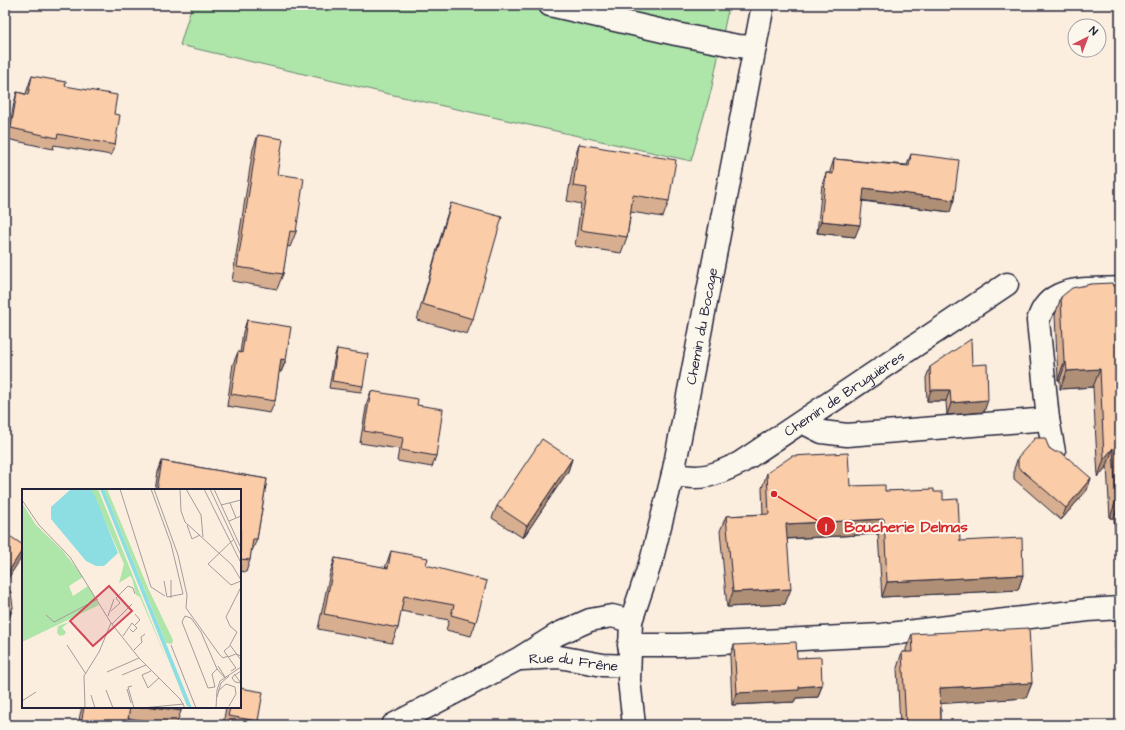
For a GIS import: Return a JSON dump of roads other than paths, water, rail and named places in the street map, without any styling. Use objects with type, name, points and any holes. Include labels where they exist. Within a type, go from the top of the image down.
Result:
[{"type":"street","points":[[550,5],[684,35],[738,46],[755,47]]},
{"type":"street","name":"Chemin du Bocage","points":[[634,725],[629,655],[631,621],[652,558],[672,474],[763,5]]},
{"type":"street","name":"Chemin de Bruguières","points":[[672,474],[687,478],[712,476],[740,463],[1007,284]]},
{"type":"street","points":[[1054,452],[1048,419],[1038,321],[1041,310],[1054,296],[1065,291],[1120,288]]},
{"type":"street","points":[[802,422],[822,432],[847,435],[1048,419]]},
{"type":"street","name":"Rue du Frêne","points":[[518,659],[559,656],[603,665],[629,655],[680,644],[882,635],[1088,610],[1120,608]]},
{"type":"street","name":"Rue du Frêne","points":[[393,725],[518,659],[558,634],[590,620],[612,616],[631,621]]},
{"type":"place","name":"Boucherie Delmas","points":[[774,494]]}]
